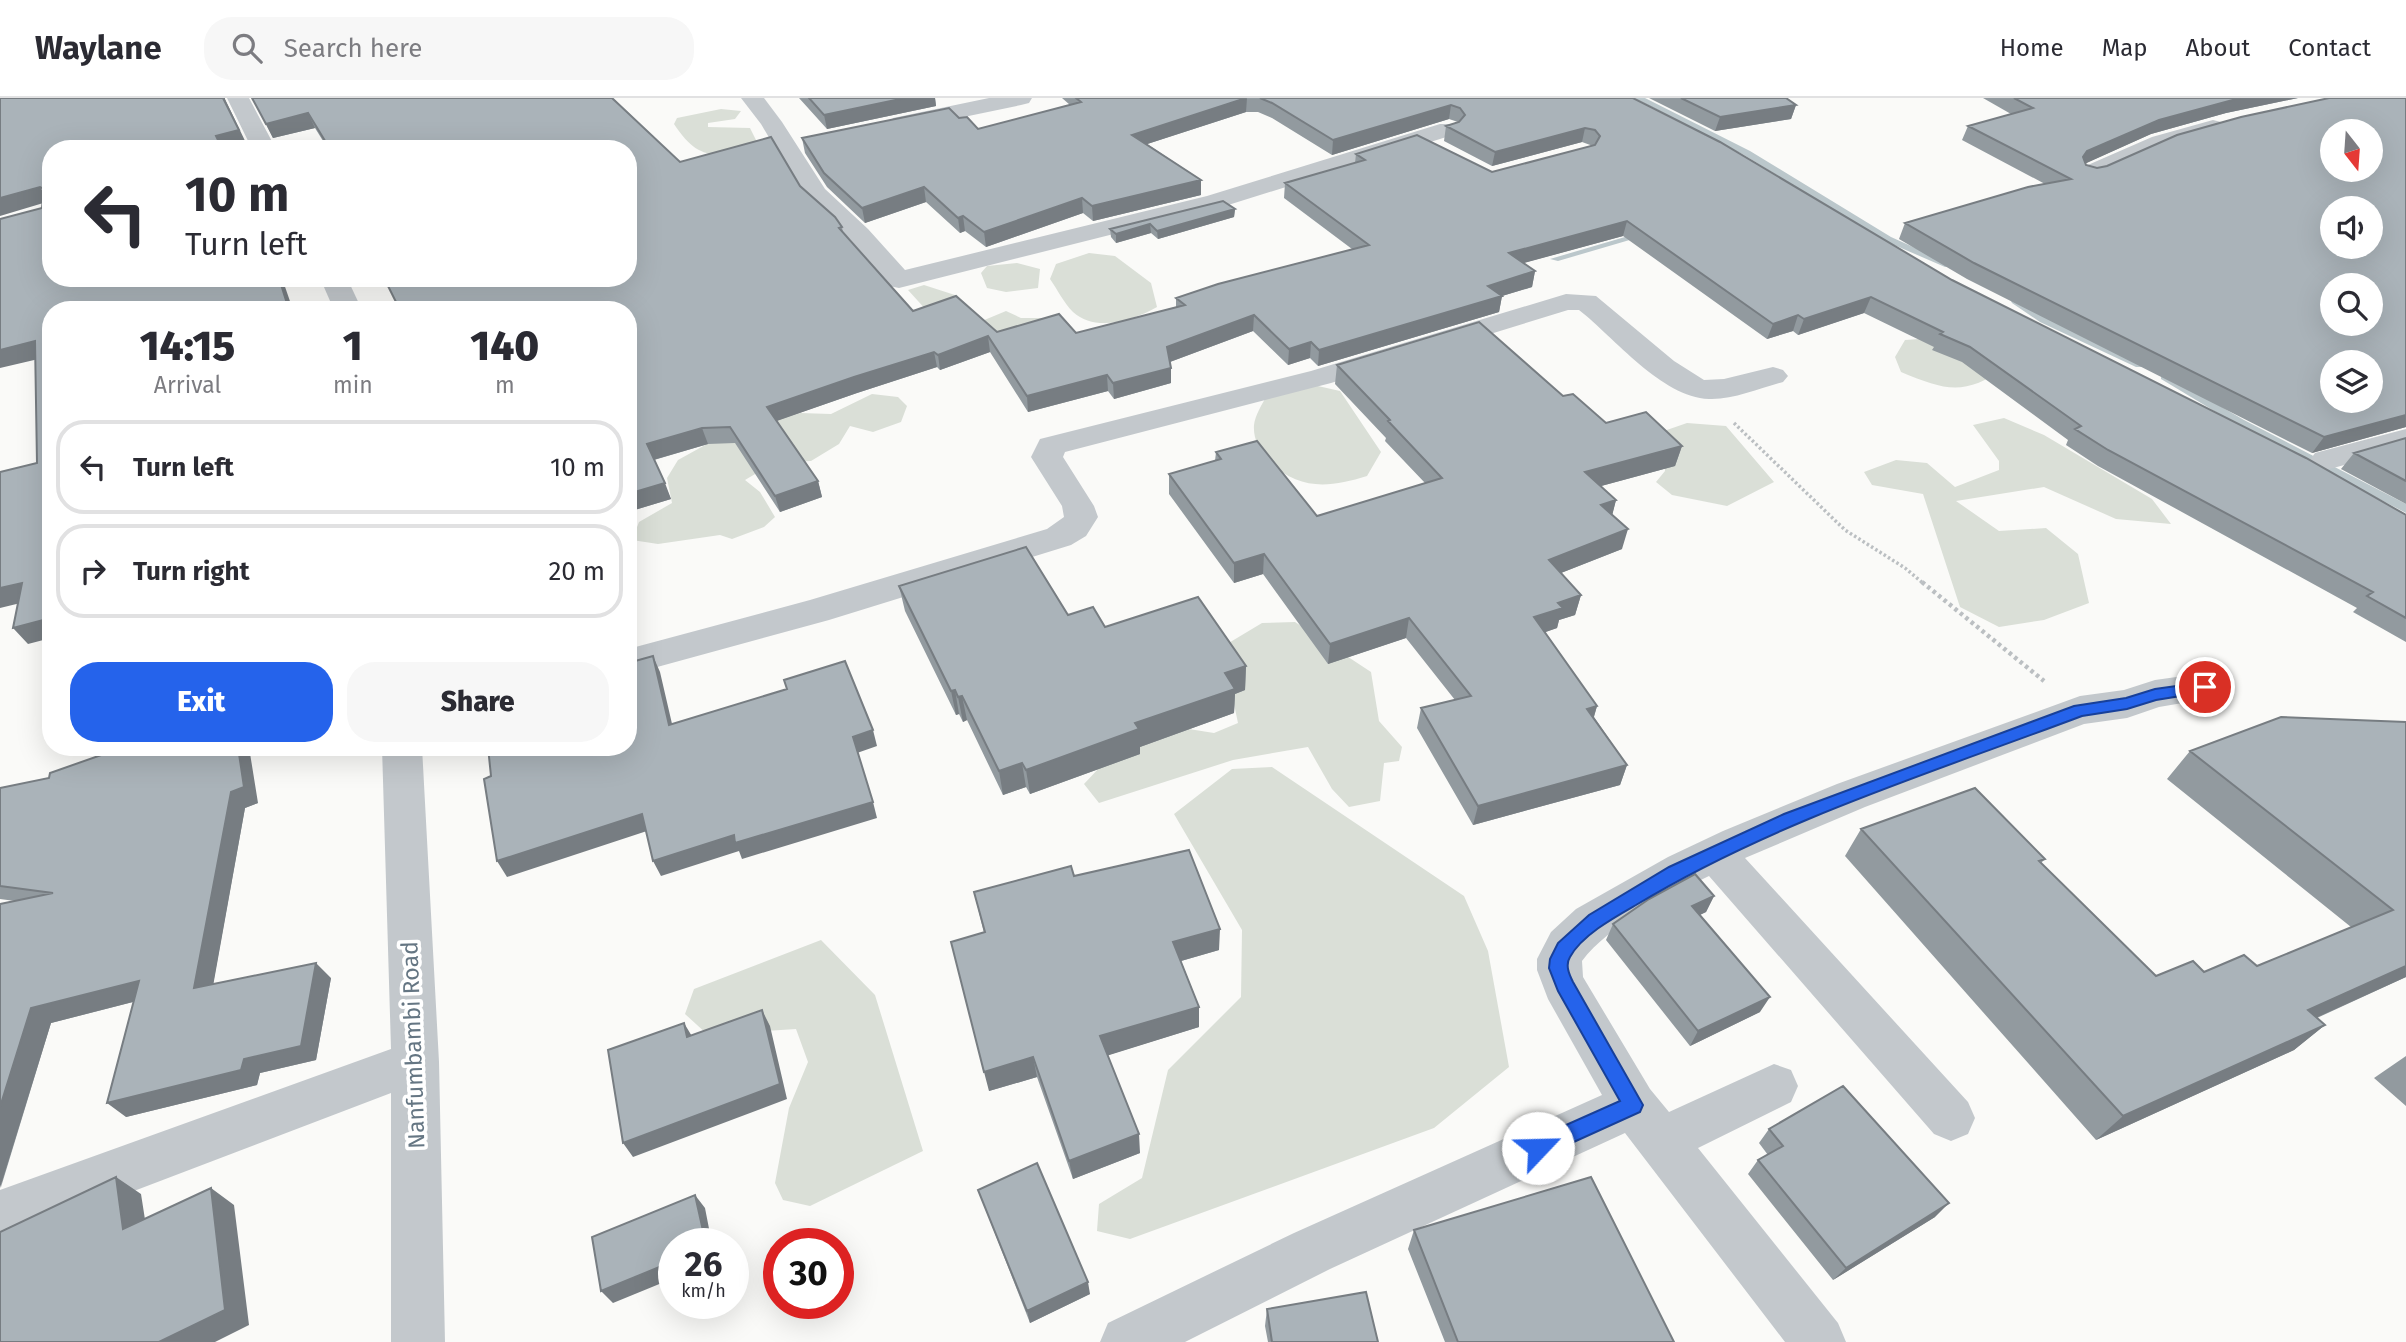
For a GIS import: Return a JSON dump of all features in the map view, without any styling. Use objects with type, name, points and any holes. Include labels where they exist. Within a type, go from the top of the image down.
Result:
[{"type":"street","points":[[238,98],[259,140]]},
{"type":"street","points":[[752,98],[815,194],[859,234],[899,280],[1216,201],[1418,139],[1446,141]]},
{"type":"street","points":[[879,128],[1021,98]]},
{"type":"street","points":[[2090,173],[2160,142],[2240,120]]},
{"type":"street","points":[[786,147],[813,142]]},
{"type":"street","points":[[637,660],[816,611],[1059,537],[1074,528],[1081,517],[1078,506],[1047,457],[1051,446],[1321,377],[1566,302],[1586,302],[1644,353],[1676,376],[1706,391],[1773,376]]},
{"type":"street","points":[[2295,459],[2334,472],[2406,438]]},
{"type":"street","points":[[1819,1342],[1647,1123],[1564,985],[1558,968],[1559,959],[1574,938],[1595,920],[1675,872],[1790,819],[2080,710],[2127,704],[2155,694],[2205,687]]},
{"type":"street","name":"Nanfumbambi Road","points":[[402,756],[415,1062],[418,1342]]},
{"type":"street","points":[[1715,854],[1951,1118]]},
{"type":"street","points":[[0,1216],[415,1062]]},
{"type":"street","points":[[1127,1342],[1323,1245],[1647,1123],[1774,1086]]},
{"type":"path","points":[[1706,391],[1751,442],[1845,530],[1916,577],[2080,710]]},
{"type":"shaded area","points":[[721,109],[741,111],[735,119],[708,123],[708,127],[750,128],[760,148],[711,154],[692,146],[674,124],[677,118]]},
{"type":"shaded area","points":[[1089,253],[1115,256],[1151,283],[1157,307],[1126,320],[1104,323],[1093,322],[1073,312],[1050,279],[1056,264]]},
{"type":"shaded area","points":[[1017,263],[1040,269],[1038,288],[1006,292],[987,288],[981,273],[987,266]]},
{"type":"shaded area","points":[[924,285],[958,296],[956,310],[928,312],[908,290]]},
{"type":"shaded area","points":[[1006,311],[1021,318],[1045,318],[1006,348],[982,321]]},
{"type":"shaded area","points":[[1962,336],[2007,367],[1979,383],[1955,388],[1901,372],[1895,357],[1905,340]]},
{"type":"shaded area","points":[[1309,384],[1340,391],[1381,452],[1367,476],[1340,483],[1302,482],[1278,469],[1261,452],[1254,425],[1267,395]]},
{"type":"shaded area","points":[[872,394],[898,397],[907,406],[901,422],[873,432],[850,426],[839,444],[811,461],[774,463],[745,480],[760,492],[775,517],[764,527],[732,539],[720,535],[658,544],[637,541],[639,522],[672,503],[667,478],[678,460],[716,439],[800,413],[831,414]]},
{"type":"shaded area","points":[[2004,418],[2044,435],[2152,499],[2171,524],[2116,519],[2044,487],[1956,501],[1999,531],[2046,528],[2078,554],[2089,603],[2044,620],[1999,627],[1960,607],[1923,494],[1872,485],[1864,472],[1896,460],[1927,463],[1955,487],[1999,470],[1999,461],[1973,425]]},
{"type":"shaded area","points":[[1687,423],[1726,426],[1774,482],[1727,506],[1672,495],[1656,482],[1665,471],[1661,432]]},
{"type":"shaded area","points":[[1295,622],[1371,672],[1379,721],[1402,747],[1399,761],[1384,763],[1380,801],[1349,807],[1332,789],[1308,747],[1233,760],[1099,803],[1084,784],[1130,735],[1170,726],[1214,733],[1238,723],[1222,647],[1262,623]]},
{"type":"shaded area","points":[[1272,767],[1464,896],[1488,951],[1509,1067],[1434,1128],[1130,1239],[1097,1231],[1099,1204],[1142,1178],[1168,1070],[1241,997],[1242,930],[1174,814],[1232,769]]},
{"type":"shaded area","points":[[821,940],[875,995],[923,1151],[810,1206],[783,1200],[775,1183],[789,1108],[808,1062],[796,1029],[708,1035],[685,1014],[694,989]]},
{"type":"building","points":[[0,98],[223,98],[239,130],[216,136],[218,140],[42,140],[42,188],[0,198]]},
{"type":"building","points":[[252,98],[612,98],[680,162],[771,137],[800,186],[835,217],[842,227],[839,228],[913,311],[956,296],[997,332],[1059,314],[1076,333],[1185,305],[1176,298],[1218,284],[1369,245],[1285,183],[1365,160],[1356,154],[1417,135],[1492,172],[1595,145],[1600,136],[1595,130],[1585,128],[1495,152],[1446,126],[1459,122],[1465,115],[1460,108],[1451,105],[1333,140],[1260,98],[1633,98],[1720,142],[1952,280],[2306,458],[2406,515],[2406,618],[2367,596],[2373,592],[2108,450],[2075,429],[2081,426],[1970,347],[1940,334],[1943,332],[1871,297],[1804,319],[1798,315],[1773,324],[1627,221],[1509,253],[1535,271],[1488,286],[1502,296],[1319,350],[1311,342],[1289,349],[1254,315],[1167,347],[1171,368],[1113,383],[1107,375],[1027,396],[988,336],[938,355],[934,352],[767,407],[818,481],[775,496],[730,427],[702,428],[647,444],[665,483],[637,491],[637,301],[396,301],[388,287],[637,287],[637,140],[324,140],[308,113],[266,124]]},
{"type":"building","points":[[809,98],[905,98],[824,115]]},
{"type":"building","points":[[1076,98],[1246,98],[1132,135],[1201,180],[1092,206],[1082,198],[984,232],[963,216],[958,218],[924,187],[862,208],[824,173],[802,138],[949,108],[959,118],[967,117],[978,129],[1081,102]]},
{"type":"building","points":[[1681,98],[1786,98],[1796,105],[1720,117]]},
{"type":"building","points":[[2014,98],[2240,98],[2159,120],[2087,151],[2083,157],[2086,165],[2097,168],[2177,135],[2241,117],[2329,98],[2406,98],[2406,415],[2324,437],[1974,263],[1905,223],[2028,187],[2071,179],[1968,126],[2033,108]]},
{"type":"building","points":[[1223,201],[1235,209],[1157,231],[1150,224],[1116,234],[1110,229]]},
{"type":"building","points":[[42,208],[42,287],[282,287],[286,301],[42,301],[42,620],[13,628],[22,583],[0,588],[0,472],[37,463],[35,341],[0,350],[0,219]]},
{"type":"building","points":[[1479,322],[1563,396],[1573,394],[1606,423],[1646,412],[1682,446],[1585,472],[1616,500],[1601,505],[1628,529],[1549,560],[1581,595],[1558,603],[1563,608],[1534,617],[1597,706],[1587,709],[1627,765],[1478,806],[1421,708],[1471,696],[1409,618],[1330,644],[1264,554],[1234,563],[1169,474],[1221,459],[1216,452],[1257,441],[1317,516],[1442,478],[1337,365]]},
{"type":"building","points":[[2406,438],[2406,481],[2354,453]]},
{"type":"building","points":[[1026,547],[1068,615],[1093,607],[1105,627],[1198,597],[1246,666],[1225,673],[1235,689],[1135,723],[1139,729],[1026,770],[1022,763],[999,771],[962,696],[958,697],[955,690],[951,691],[899,586]]},
{"type":"building","points":[[653,656],[669,725],[787,689],[784,680],[845,661],[873,730],[853,737],[873,802],[735,843],[734,835],[653,861],[642,814],[497,861],[484,779],[491,776],[489,756],[637,756],[637,660]]},
{"type":"building","points":[[2281,717],[2406,722],[2406,966],[2308,1010],[2325,1025],[2123,1116],[1861,829],[1975,788],[2045,859],[2039,861],[2156,976],[2193,961],[2204,972],[2244,955],[2257,966],[2393,910],[2190,751]]},
{"type":"building","points":[[98,756],[239,756],[244,787],[231,792],[194,988],[316,963],[301,1046],[244,1059],[241,1070],[107,1103],[139,981],[31,1008],[0,1107],[0,904],[53,893],[0,886],[0,788],[49,778],[50,773]]},
{"type":"building","points":[[1189,850],[1220,929],[1173,942],[1199,1007],[1100,1036],[1139,1134],[1069,1161],[1033,1057],[984,1072],[951,942],[985,932],[974,892],[1071,866],[1074,876]]},
{"type":"building","points":[[1695,874],[1714,896],[1692,906],[1770,997],[1698,1031],[1613,924],[1649,899]]},
{"type":"building","points":[[762,1010],[780,1084],[623,1143],[608,1050],[684,1023],[687,1037]]},
{"type":"building","points":[[1843,1086],[1949,1203],[1846,1268],[1758,1160],[1783,1146],[1769,1129]]},
{"type":"building","points":[[1037,1163],[1088,1282],[1027,1311],[978,1190]]},
{"type":"building","points":[[116,1177],[123,1229],[211,1188],[225,1310],[159,1342],[0,1342],[0,1232]]},
{"type":"building","points":[[1591,1177],[1674,1342],[1458,1342],[1414,1230]]},
{"type":"building","points":[[695,1195],[702,1228],[658,1228],[658,1268],[601,1291],[592,1237]]},
{"type":"building","points":[[1366,1292],[1378,1342],[1272,1342],[1267,1309]]},
{"type":"waterway","points":[[1639,98],[1747,153],[1888,239],[1948,265]]},
{"type":"waterway","points":[[1555,259],[1645,234]]},
{"type":"waterway","points":[[2016,301],[2044,320],[2140,365]]},
{"type":"waterway","points":[[2165,377],[2240,422],[2406,509]]},
{"type":"route","points":[[1538,1148],[1633,1105],[1564,985],[1558,968],[1559,959],[1565,949],[1595,920],[1675,872],[1790,819],[2080,710],[2127,704],[2155,694],[2205,687]]}]
